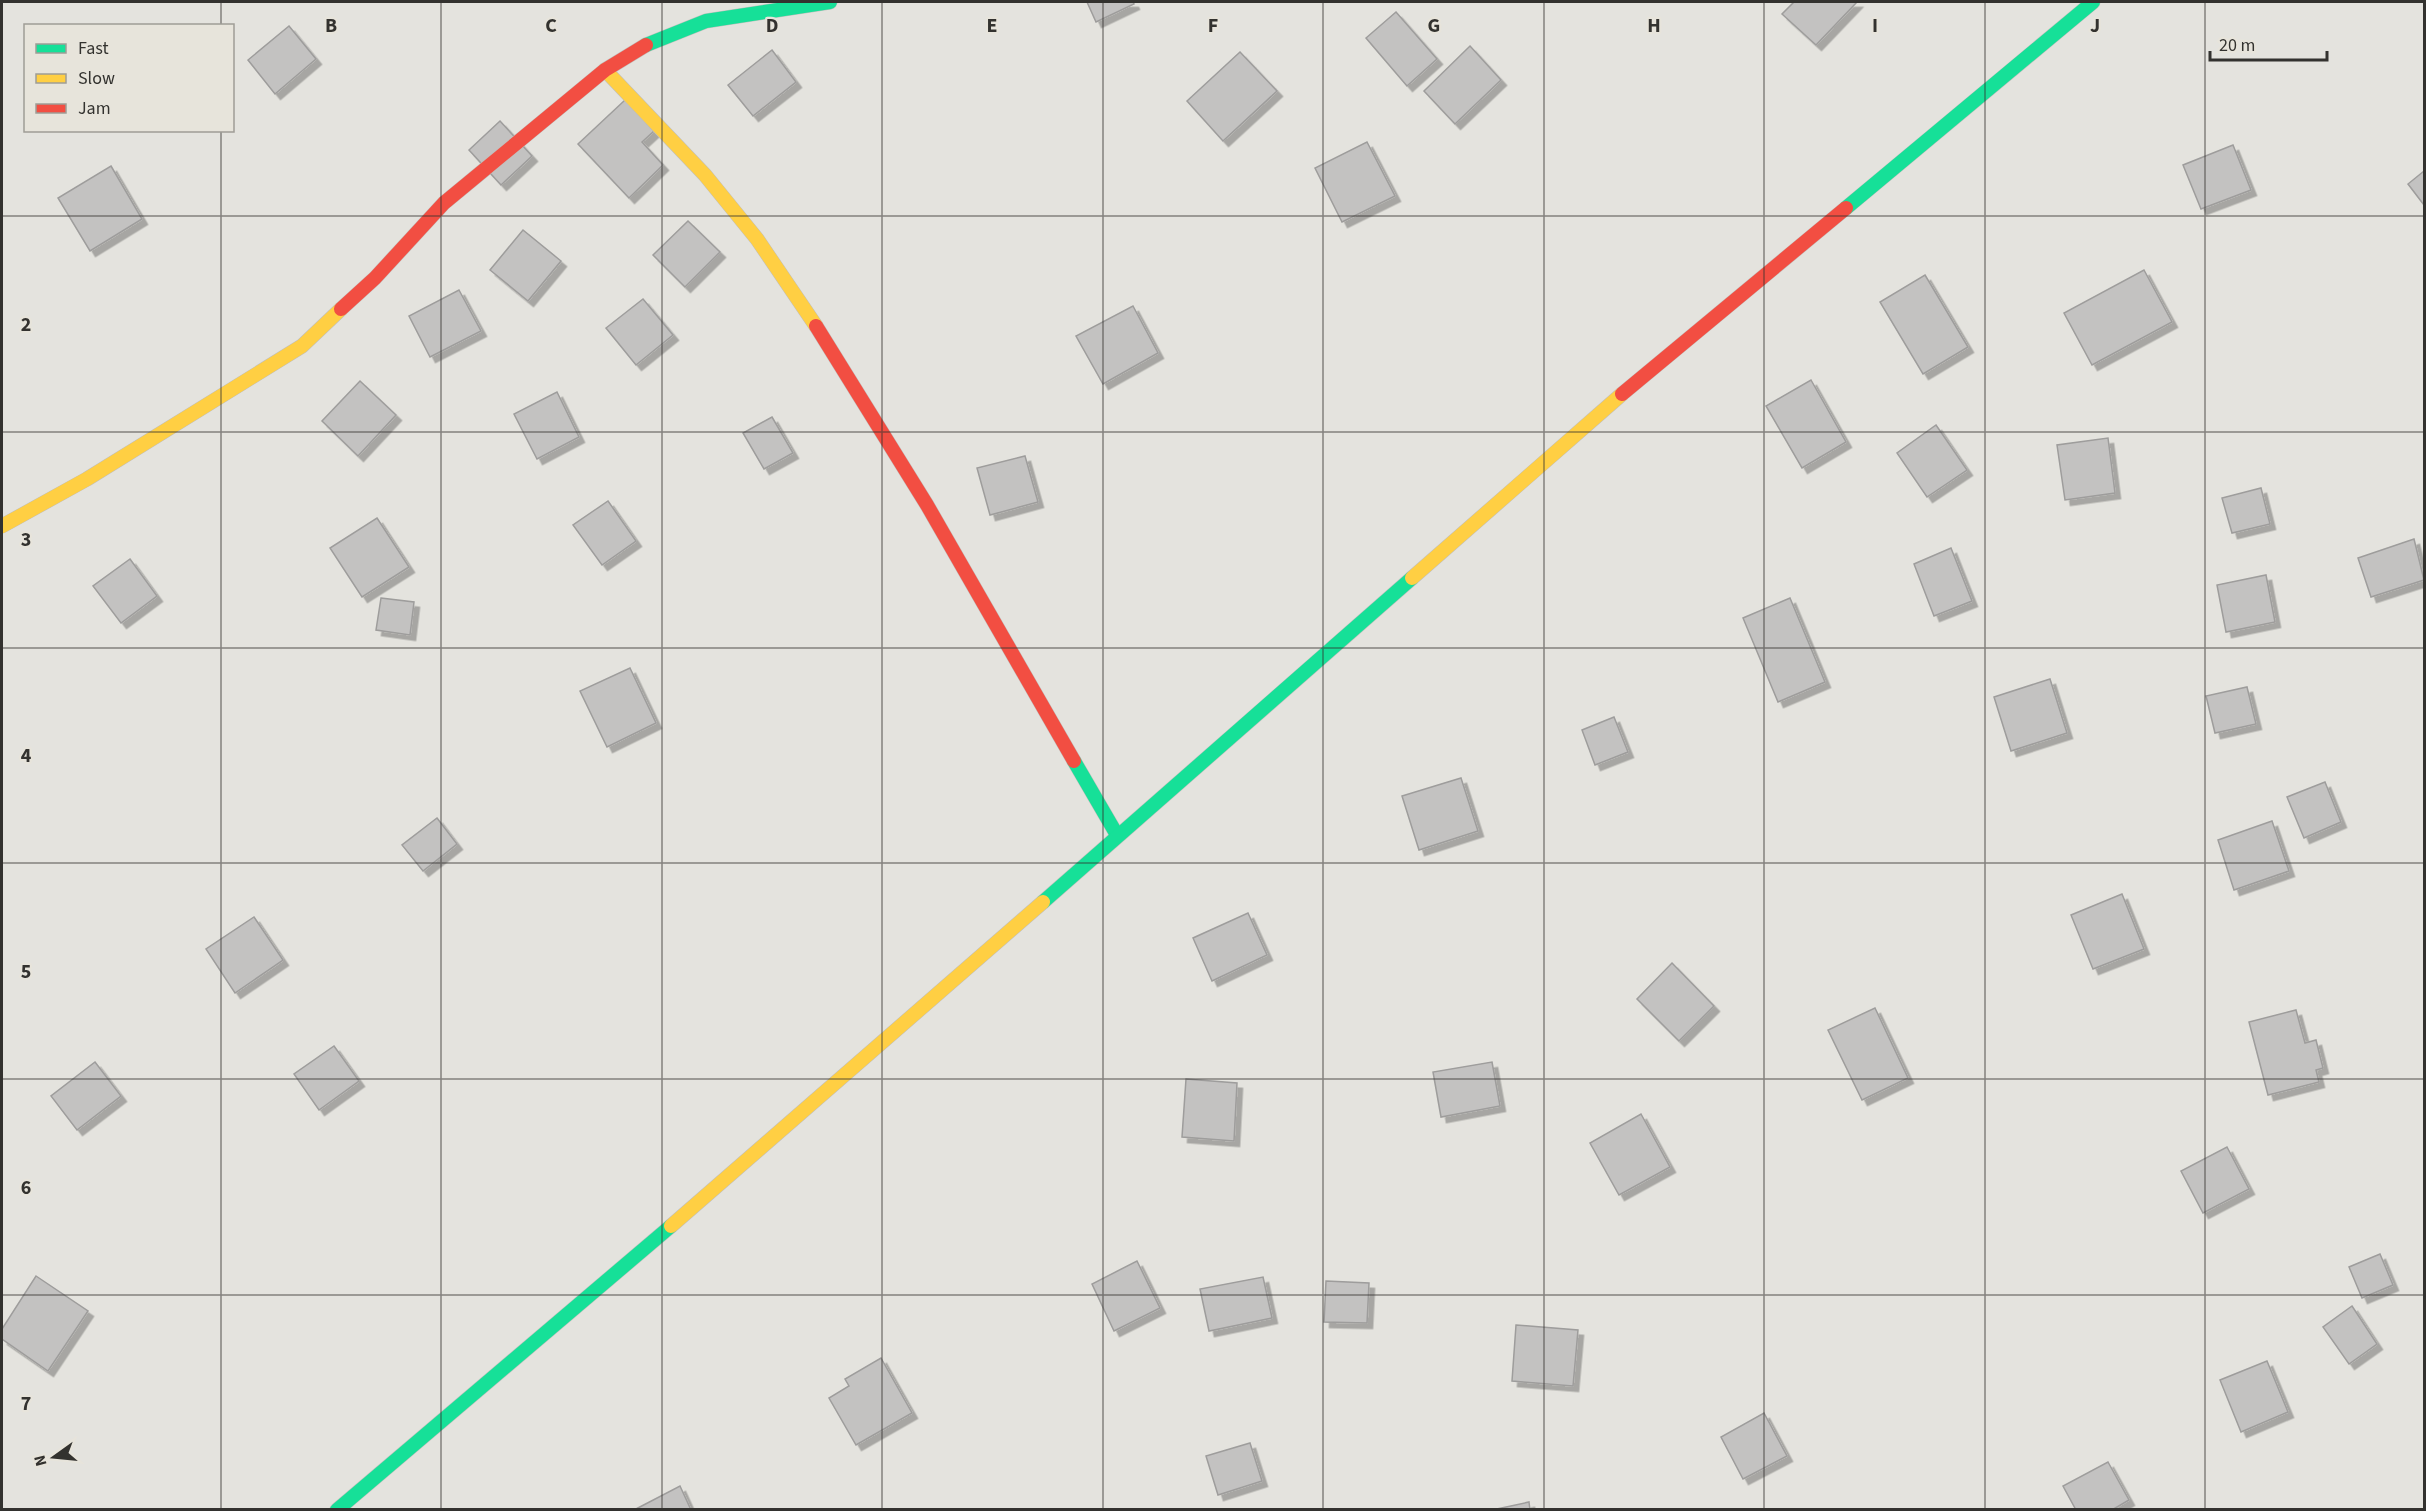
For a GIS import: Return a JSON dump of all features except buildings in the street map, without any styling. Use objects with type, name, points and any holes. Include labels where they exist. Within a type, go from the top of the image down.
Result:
[{"type":"street","points":[[2,526],[87,479],[302,346],[375,278],[444,203],[605,70],[655,40],[706,21],[830,2]]},
{"type":"street","points":[[337,1509],[782,1131],[1608,406],[2092,2]]},
{"type":"street","points":[[605,70],[705,175],[757,239],[832,349],[927,505],[1117,836]]},
{"type":"traffic: fast","points":[[646,45],[706,21],[830,2]]},
{"type":"traffic: fast","points":[[1846,208],[2093,2]]},
{"type":"traffic: fast","points":[[1043,902],[1412,578]]},
{"type":"traffic: fast","points":[[1074,761],[1117,835]]},
{"type":"traffic: fast","points":[[337,1510],[671,1226]]},
{"type":"traffic: slow","points":[[605,70],[705,175],[757,239],[816,326]]},
{"type":"traffic: slow","points":[[2,526],[87,479],[302,346],[341,309]]},
{"type":"traffic: slow","points":[[1412,578],[1622,394]]},
{"type":"traffic: slow","points":[[671,1226],[1043,902]]},
{"type":"traffic: jam","points":[[341,309],[375,278],[444,203],[605,70],[646,45]]},
{"type":"traffic: jam","points":[[1622,394],[1846,208]]},
{"type":"traffic: jam","points":[[816,326],[927,505],[1074,761]]}]
